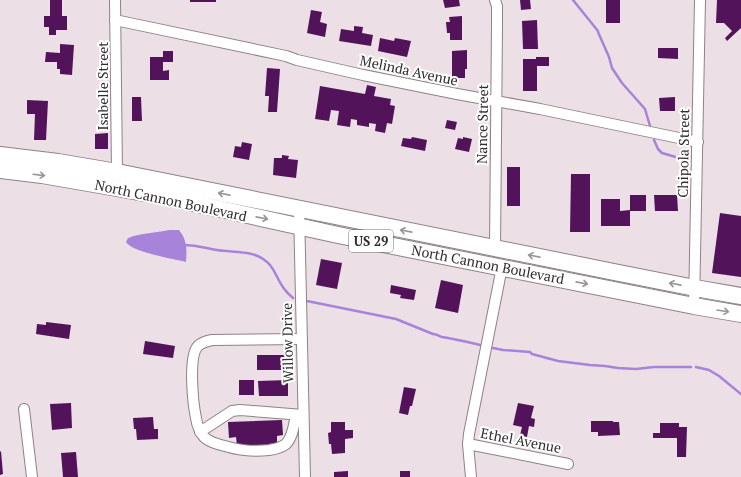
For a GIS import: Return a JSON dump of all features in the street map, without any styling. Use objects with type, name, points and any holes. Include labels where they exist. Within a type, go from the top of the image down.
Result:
[{"type":"main road","name":"North Cannon Boulevard","points":[[0,155],[58,162],[117,172],[741,296]]},
{"type":"main road","name":"North Cannon Boulevard","points":[[0,170],[98,184],[166,197],[338,235],[741,314]]},
{"type":"street","name":"Isabelle Street","points":[[115,0],[117,172]]},
{"type":"street","name":"Nance Street","points":[[494,248],[497,25],[495,0]]},
{"type":"street","name":"Chipola Street","points":[[694,306],[700,0]]},
{"type":"street","name":"Melinda Avenue","points":[[116,20],[286,56],[363,75],[698,142]]},
{"type":"street","name":"Willow Drive","points":[[299,209],[301,338],[299,415],[305,477]]},
{"type":"street","points":[[471,477],[468,444],[469,434],[502,267]]},
{"type":"street","points":[[200,432],[232,411],[240,410],[299,415],[287,443],[280,448],[258,451],[236,449],[211,442],[206,439],[200,432],[196,418],[193,392],[193,359],[194,352],[198,346],[212,340],[301,338]]},
{"type":"street","points":[[24,409],[32,477]]},
{"type":"street","name":"Ethel Avenue","points":[[468,444],[568,464]]},
{"type":"shaded area","points":[[169,230],[179,230],[184,237],[186,262],[144,252],[130,246],[126,242],[128,238],[133,236]]},
{"type":"building","points":[[50,0],[62,0],[62,16],[67,16],[67,30],[56,30],[56,35],[49,35],[49,27],[44,27],[44,16],[50,16]]},
{"type":"building","points":[[190,0],[216,0],[216,2],[190,2]]},
{"type":"building","points":[[443,0],[459,0],[460,6],[445,8]]},
{"type":"building","points":[[520,0],[530,0],[531,9],[521,10]]},
{"type":"building","points":[[606,0],[620,0],[620,23],[606,23]]},
{"type":"building","points":[[717,0],[741,0],[741,28],[727,41],[725,38],[732,31],[724,23],[716,23]]},
{"type":"building","points":[[311,10],[322,12],[320,22],[327,24],[325,37],[307,33]]},
{"type":"building","points":[[462,16],[462,40],[450,40],[450,33],[447,33],[446,22],[450,22],[449,17]]},
{"type":"building","points":[[537,20],[538,49],[523,49],[522,21]]},
{"type":"building","points":[[354,26],[363,27],[362,33],[373,35],[371,46],[339,41],[341,29],[354,31]]},
{"type":"building","points":[[380,38],[394,41],[395,38],[411,41],[407,57],[378,51]]},
{"type":"building","points":[[60,44],[74,45],[72,75],[60,74],[60,69],[57,69],[57,62],[45,62],[46,52],[60,53]]},
{"type":"building","points":[[658,48],[678,48],[678,59],[658,58]]},
{"type":"building","points":[[467,50],[467,69],[465,69],[465,78],[452,78],[452,51]]},
{"type":"building","points":[[163,51],[173,51],[173,62],[163,62],[163,71],[169,70],[169,80],[150,80],[150,57],[163,57]]},
{"type":"building","points":[[536,57],[549,57],[549,66],[537,66],[537,91],[523,91],[523,59],[536,59]]},
{"type":"building","points":[[267,68],[280,69],[277,112],[268,112],[269,96],[265,96]]},
{"type":"building","points":[[367,85],[376,87],[374,96],[391,99],[390,105],[395,106],[392,124],[387,123],[385,133],[375,131],[376,124],[369,123],[369,127],[357,125],[357,120],[351,119],[350,127],[337,125],[339,111],[331,110],[329,121],[315,119],[320,86],[365,94]]},
{"type":"building","points":[[132,97],[141,97],[142,121],[132,121]]},
{"type":"building","points":[[675,97],[675,111],[660,111],[659,98]]},
{"type":"building","points":[[27,100],[48,101],[46,140],[34,140],[35,114],[27,114]]},
{"type":"building","points":[[447,120],[457,122],[455,130],[445,128]]},
{"type":"building","points":[[108,133],[108,149],[95,149],[95,134]]},
{"type":"building","points":[[412,137],[427,140],[425,151],[401,146],[403,138],[411,139]]},
{"type":"building","points":[[463,137],[472,139],[469,152],[455,149],[458,138],[463,139]]},
{"type":"building","points":[[242,142],[252,144],[249,160],[233,157],[235,146],[241,147]]},
{"type":"building","points":[[282,155],[289,156],[288,159],[298,160],[296,178],[273,175],[274,158],[282,158]]},
{"type":"building","points":[[507,167],[520,167],[520,206],[507,206]]},
{"type":"building","points":[[571,174],[590,174],[590,232],[570,232]]},
{"type":"building","points":[[630,195],[646,195],[646,211],[630,211]]},
{"type":"building","points":[[654,195],[677,195],[678,211],[655,211]]},
{"type":"building","points":[[601,199],[620,199],[620,211],[630,210],[630,226],[601,226]]},
{"type":"building","points":[[720,213],[741,216],[741,277],[712,273]]},
{"type":"building","points":[[321,259],[342,263],[337,289],[316,285]]},
{"type":"building","points":[[441,280],[463,285],[458,313],[435,308]]},
{"type":"building","points":[[391,285],[416,290],[414,300],[400,298],[401,295],[390,293]]},
{"type":"building","points":[[46,322],[71,325],[69,339],[36,334],[37,324],[46,325]]},
{"type":"building","points":[[145,341],[175,346],[173,358],[143,354]]},
{"type":"building","points":[[257,355],[286,355],[287,370],[257,370]]},
{"type":"building","points":[[239,380],[254,380],[254,395],[239,395]]},
{"type":"building","points":[[288,380],[288,396],[259,396],[258,381]]},
{"type":"building","points":[[404,387],[416,389],[408,415],[399,413]]},
{"type":"building","points":[[71,403],[72,428],[52,430],[50,404]]},
{"type":"building","points":[[518,403],[534,406],[531,418],[535,419],[534,427],[529,426],[527,437],[520,435],[522,427],[513,425]]},
{"type":"building","points":[[153,417],[154,429],[158,429],[158,439],[137,440],[133,418]]},
{"type":"building","points":[[282,420],[283,435],[277,436],[277,443],[269,445],[237,446],[236,437],[229,438],[228,422]]},
{"type":"building","points":[[591,421],[619,422],[620,435],[598,436],[598,432],[591,432]]},
{"type":"building","points":[[331,422],[345,422],[345,430],[353,430],[353,438],[345,439],[345,453],[332,454],[328,433],[331,432]]},
{"type":"building","points":[[660,423],[679,423],[679,427],[687,427],[686,457],[677,457],[677,438],[653,438],[653,433],[660,433]]},
{"type":"building","points":[[1,451],[3,474],[0,475],[0,452]]},
{"type":"building","points":[[76,452],[78,477],[63,477],[61,453]]},
{"type":"building","points":[[348,471],[348,477],[334,477],[334,472]]},
{"type":"building","points":[[400,471],[410,471],[410,477],[400,477]]},
{"type":"waterway","points":[[573,0],[598,31],[612,68],[622,83],[645,109],[650,126]]},
{"type":"waterway","points":[[654,140],[658,149],[662,153],[686,160]]},
{"type":"waterway","points":[[183,245],[258,256],[270,265],[279,282],[293,298]]},
{"type":"waterway","points":[[307,301],[396,319],[442,337],[480,345]]},
{"type":"waterway","points":[[493,348],[530,352],[532,354],[558,361],[618,368],[636,369],[654,367],[691,367]]},
{"type":"waterway","points":[[696,367],[709,370],[741,394]]}]
